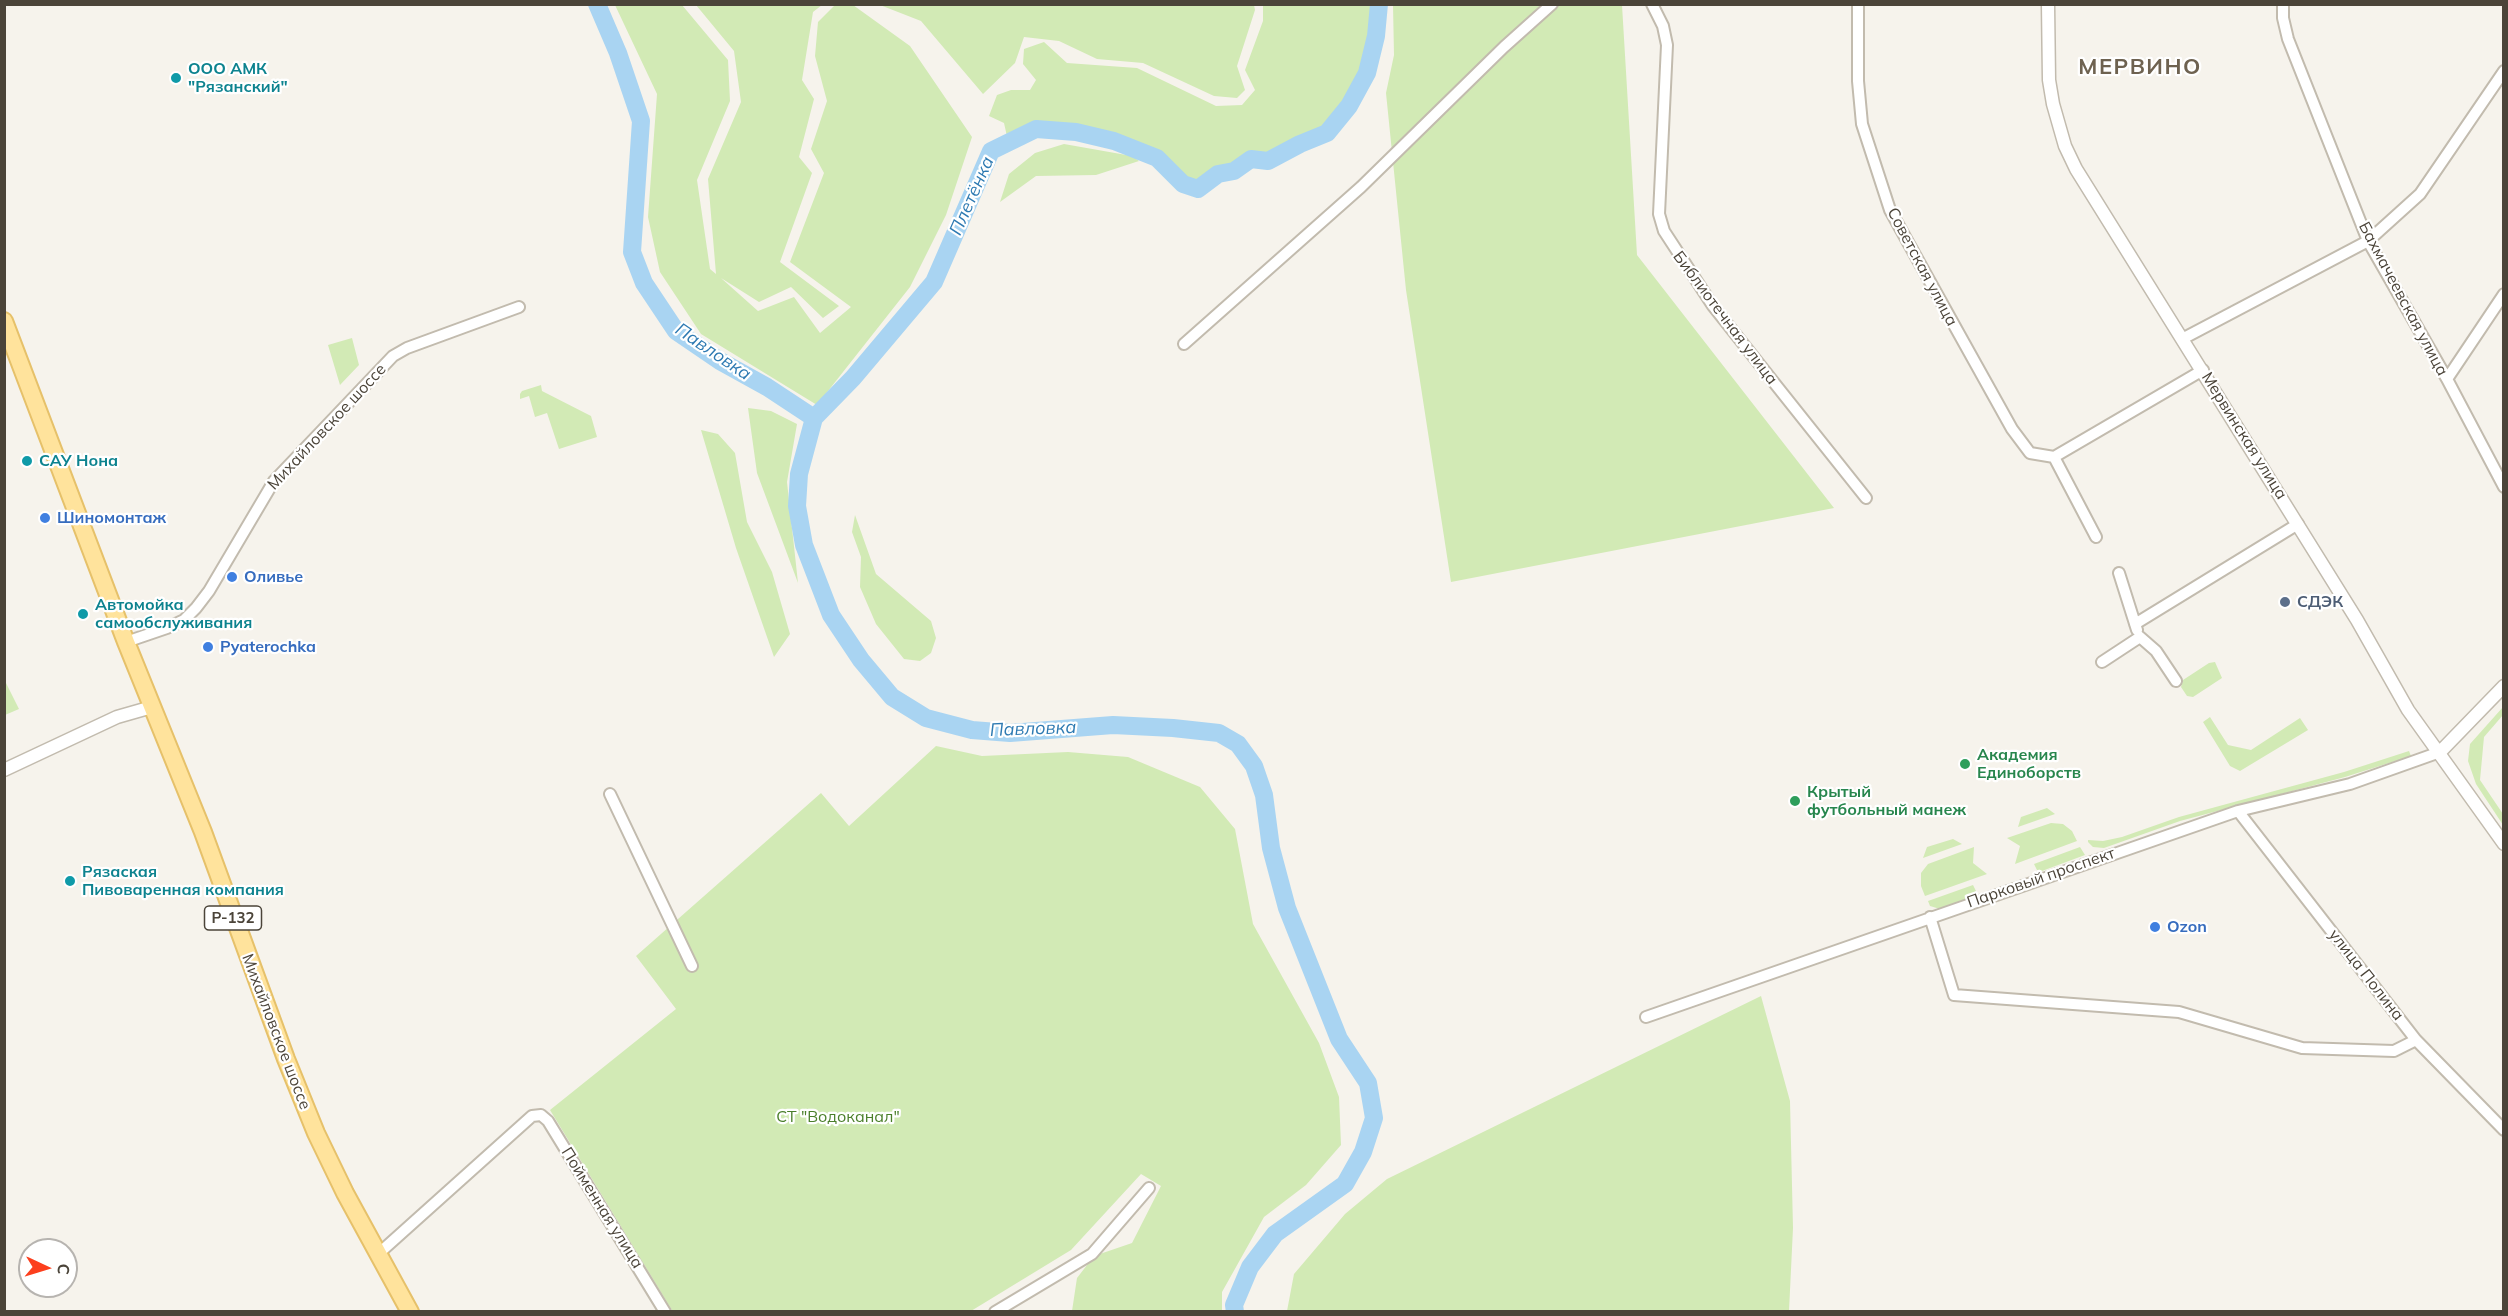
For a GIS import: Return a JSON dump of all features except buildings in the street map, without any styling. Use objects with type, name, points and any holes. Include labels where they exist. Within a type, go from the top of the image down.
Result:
[{"type":"main road","name":"Михайловское шоссе","points":[[4,321],[126,642],[202,832],[278,1040],[316,1133],[377,1255],[410,1311]]},
{"type":"street","points":[[1184,344],[1360,187],[1504,47],[1552,4]]},
{"type":"street","name":"Библиотечная улица","points":[[1652,4],[1663,26],[1667,45],[1659,214],[1664,231],[1713,306],[1866,498]]},
{"type":"street","name":"Советская улица","points":[[1858,4],[1858,81],[1862,124],[1890,210],[2012,429],[2030,453],[2054,457]]},
{"type":"street","name":"Мервинская улица","points":[[2048,4],[2049,80],[2057,124],[2076,169],[2184,338],[2357,620],[2408,710],[2504,844]]},
{"type":"street","name":"Бахмачеевская улица","points":[[2283,4],[2283,18],[2288,39],[2368,241],[2504,487]]},
{"type":"street","points":[[2184,338],[2368,241],[2420,194],[2504,71]]},
{"type":"street","points":[[2446,379],[2504,294]]},
{"type":"street","name":"Михайловское шоссе","points":[[126,642],[184,620],[196,608],[209,591],[274,481],[393,356],[407,348],[519,307]]},
{"type":"street","points":[[2096,537],[2054,457],[2203,370]]},
{"type":"street","points":[[2135,624],[2298,524]]},
{"type":"street","points":[[2119,573],[2140,637],[2156,651],[2176,681]]},
{"type":"street","points":[[2102,662],[2140,637]]},
{"type":"street","points":[[2440,752],[2504,686]]},
{"type":"street","points":[[4,770],[117,717],[152,707]]},
{"type":"street","name":"Парковый проспект","points":[[1646,1017],[2238,811],[2350,784],[2440,752]]},
{"type":"street","points":[[610,794],[692,966]]},
{"type":"street","name":"улица Полина","points":[[2238,811],[2416,1040],[2504,1131]]},
{"type":"street","points":[[1930,917],[1954,995],[2179,1012],[2302,1048],[2394,1051],[2416,1040]]},
{"type":"street","name":"Пойменная улица","points":[[377,1255],[532,1116],[541,1115],[548,1121],[665,1311]]},
{"type":"street","points":[[995,1311],[1092,1254],[1149,1188]]},
{"type":"green space","points":[[615,5],[682,5],[728,60],[730,101],[697,180],[710,269],[716,274],[708,179],[741,102],[734,51],[696,5],[822,5],[813,12],[802,80],[814,99],[799,157],[812,173],[780,262],[839,306],[823,318],[791,287],[759,302],[721,278],[758,311],[794,297],[820,333],[851,307],[790,262],[824,173],[811,149],[827,101],[815,56],[818,22],[835,5],[853,5],[910,46],[972,137],[946,215],[910,287],[817,405],[701,334],[660,272],[648,217],[657,94]]},
{"type":"green space","points":[[880,5],[1254,5],[1255,10],[1237,66],[1245,90],[1237,98],[1214,96],[1143,63],[1097,59],[1059,41],[1024,37],[1015,63],[983,94],[921,21]]},
{"type":"green space","points":[[1263,5],[1379,5],[1376,36],[1367,73],[1349,106],[1327,133],[1268,161],[1251,159],[1234,171],[1218,174],[1198,189],[1183,184],[1156,158],[1114,141],[1076,132],[1037,129],[1008,141],[1004,123],[989,116],[997,95],[1011,90],[1030,90],[1036,80],[1023,64],[1024,49],[1044,42],[1067,63],[1137,68],[1216,106],[1242,105],[1255,90],[1245,70],[1263,21]]},
{"type":"green space","points":[[1393,5],[1622,5],[1637,255],[1834,508],[1451,582],[1406,290],[1386,93],[1394,55]]},
{"type":"green space","points":[[1064,144],[1132,156],[1139,161],[1096,175],[1036,176],[1000,202],[1009,174],[1035,153]]},
{"type":"green space","points":[[352,338],[359,365],[340,385],[328,345]]},
{"type":"green space","points":[[541,385],[542,391],[591,416],[597,437],[559,449],[547,413],[535,417],[529,396],[520,399],[522,391]]},
{"type":"green space","points":[[748,408],[771,411],[797,424],[787,482],[798,583],[757,473]]},
{"type":"green space","points":[[701,430],[718,434],[735,453],[747,522],[772,572],[790,634],[774,657],[736,548]]},
{"type":"green space","points":[[855,515],[876,574],[931,621],[936,638],[931,653],[920,661],[904,659],[876,624],[860,587],[861,557],[852,532]]},
{"type":"green space","points":[[2215,662],[2222,678],[2193,697],[2187,696],[2181,687],[2183,680],[2209,663]]},
{"type":"green space","points":[[4,679],[19,709],[5,715],[4,715]]},
{"type":"green space","points":[[2503,707],[2503,715],[2484,737],[2480,780],[2503,814],[2503,825],[2476,784],[2468,761],[2470,744]]},
{"type":"green space","points":[[2210,717],[2228,745],[2251,750],[2300,718],[2308,730],[2240,771],[2230,766],[2203,722]]},
{"type":"green space","name":"СТ \"Водоканал\"","points":[[936,746],[982,756],[1068,752],[1128,757],[1200,787],[1235,829],[1253,924],[1319,1043],[1339,1097],[1341,1145],[1306,1185],[1264,1217],[1222,1292],[1222,1311],[1072,1311],[1077,1278],[1094,1256],[1132,1243],[1161,1186],[1141,1174],[1071,1250],[971,1311],[673,1312],[550,1110],[676,1009],[636,956],[821,793],[849,826]]},
{"type":"green space","points":[[2409,751],[2411,756],[2345,777],[2180,821],[2104,848],[2093,847],[2088,842],[2088,840],[2103,841],[2122,837],[2179,817],[2344,772]]},
{"type":"green space","points":[[2047,808],[2055,814],[2018,827],[2021,817]]},
{"type":"green space","points":[[2051,823],[2063,824],[2072,831],[2077,841],[2015,864],[2020,846],[2007,838]]},
{"type":"green space","points":[[1953,839],[1962,844],[1923,858],[1927,847]]},
{"type":"green space","points":[[1974,847],[1973,863],[1987,874],[1925,896],[1921,886],[1921,873],[1928,864]]},
{"type":"green space","points":[[2080,847],[2085,855],[2042,871],[2037,870],[2034,864]]},
{"type":"green space","points":[[1973,885],[1976,891],[1966,899],[1940,909],[1930,906],[1928,901]]},
{"type":"green space","points":[[1761,996],[1790,1101],[1793,1228],[1789,1311],[1287,1311],[1294,1274],[1345,1214],[1387,1179]]},
{"type":"waterway","name":"Павловка","points":[[597,4],[618,53],[641,121],[632,252],[644,283],[676,331],[720,361],[767,387],[814,418]]},
{"type":"waterway","name":"Павловка","points":[[1235,1312],[1234,1305],[1250,1267],[1275,1234],[1345,1184],[1363,1152],[1374,1118],[1368,1083],[1339,1039],[1287,908],[1271,848],[1264,795],[1254,766],[1238,744],[1219,733],[1113,725],[1010,733],[972,730],[926,718],[892,697],[861,660],[831,615],[804,545],[797,506],[799,474],[814,418],[853,378],[934,282],[991,151],[1036,129],[1076,132],[1114,141],[1157,158],[1183,184],[1198,189],[1218,174],[1234,171],[1251,159],[1268,161],[1327,133],[1349,106],[1367,73],[1376,36],[1379,4]]},
{"type":"place","name":"ООО АМК \"Рязанский\"","points":[[176,78]]},
{"type":"place","name":"САУ Нона","points":[[27,461]]},
{"type":"place","name":"Шиномонтаж","points":[[45,518]]},
{"type":"place","name":"Оливье","points":[[232,577]]},
{"type":"place","name":"СДЭК","points":[[2285,602]]},
{"type":"place","name":"Автомойка самообслуживания","points":[[83,614]]},
{"type":"place","name":"Pyaterochka","points":[[208,647]]},
{"type":"place","name":"Академия Единоборств","points":[[1965,764]]},
{"type":"place","name":"Крытый футбольный манеж","points":[[1795,801]]},
{"type":"place","name":"Рязаская Пивоваренная компания","points":[[70,881]]},
{"type":"place","name":"Ozon","points":[[2155,927]]},
{"type":"district","name":"МЕРВИНО","points":[[2140,67]]},
{"type":"water label","name":"Плетёнка","points":[[972,196]]}]
